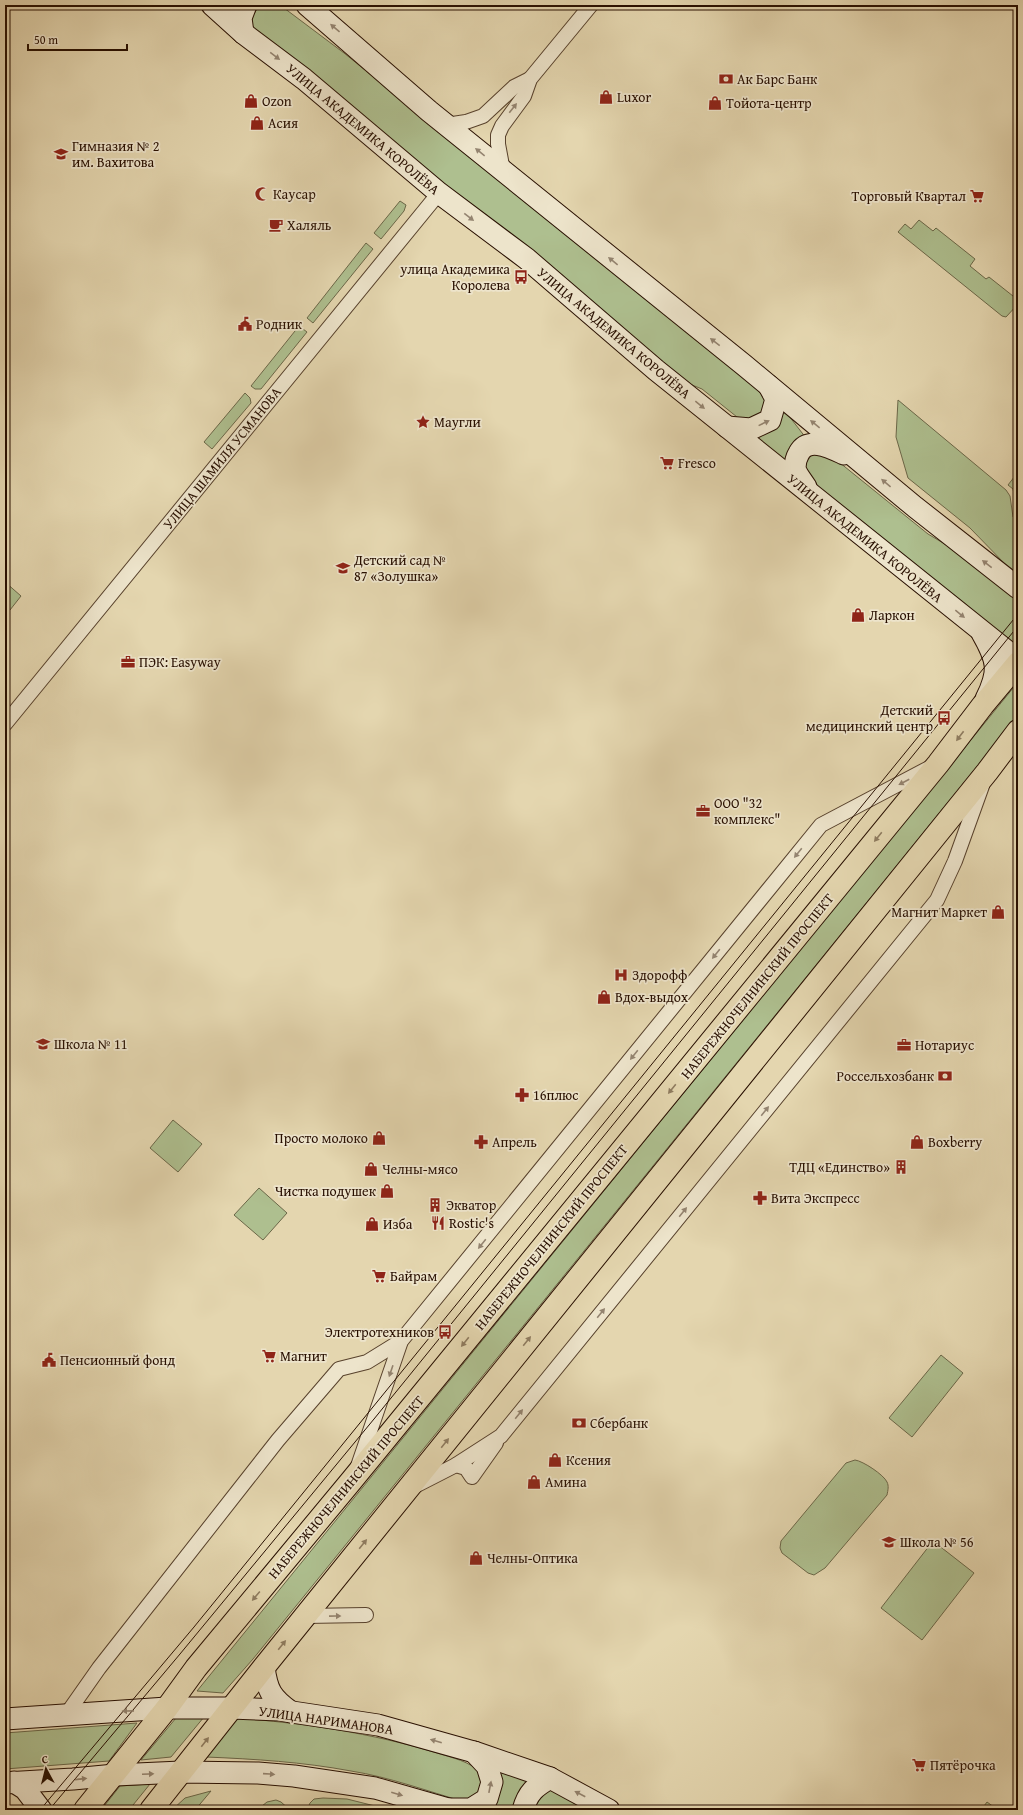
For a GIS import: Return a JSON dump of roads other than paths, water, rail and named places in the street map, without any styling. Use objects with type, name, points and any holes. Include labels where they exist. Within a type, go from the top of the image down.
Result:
[{"type":"main road","name":"НАБЕРЕЖНОЧЕЛНИНСКИЙ ПРОСПЕКТ","points":[[85,1810],[115,1775],[196,1668],[352,1480],[938,764],[983,705],[1018,663]]},
{"type":"main road","points":[[151,1810],[231,1708],[1018,732]]},
{"type":"street","name":"УЛИЦА АКАДЕМИКА КОРОЛЁВА","points":[[212,5],[243,33],[304,79],[439,193],[527,259],[656,370],[1018,660]]},
{"type":"street","points":[[243,33],[241,18],[246,5]]},
{"type":"street","points":[[307,5],[446,125],[769,386],[915,507],[1018,588]]},
{"type":"street","points":[[503,171],[498,144],[498,135],[509,114],[524,96],[530,80],[591,5]]},
{"type":"street","points":[[446,125],[466,122],[483,116],[514,87],[530,80]]},
{"type":"street","name":"УЛИЦА ШАМИЛЯ УСМАНОВА","points":[[5,724],[439,193]]},
{"type":"street","points":[[727,427],[751,429],[770,420],[776,399],[769,386]]},
{"type":"street","points":[[810,493],[795,470],[796,458],[800,450],[811,444],[829,446],[867,467]]},
{"type":"street","points":[[980,630],[993,651],[995,665],[995,680],[983,705]]},
{"type":"street","points":[[66,1715],[99,1668],[278,1440],[339,1369],[367,1362],[401,1341],[821,825],[938,764]]},
{"type":"street","points":[[407,1490],[456,1465],[501,1436],[937,900],[955,861],[987,772]]},
{"type":"street","points":[[352,1480],[401,1341]]},
{"type":"street","points":[[305,1616],[366,1615]]},
{"type":"street","points":[[264,1667],[266,1684],[272,1697],[291,1712]]},
{"type":"street","name":"УЛИЦА НАРИМАНОВА","points":[[5,1719],[167,1708],[231,1708],[291,1712],[378,1725],[474,1752],[550,1778],[609,1810]]},
{"type":"street","points":[[10,1782],[73,1780],[115,1775],[181,1772],[230,1772],[294,1776],[375,1788],[451,1810],[472,1809],[487,1799],[492,1782],[487,1766],[474,1752]]},
{"type":"street","points":[[523,1810],[526,1798],[536,1786],[550,1778]]},
{"type":"street","points":[[10,1782],[25,1789],[42,1810]]},
{"type":"tram line","points":[[40,1810],[194,1627],[1018,614]]},
{"type":"tram line","points":[[49,1810],[374,1419],[1018,626]]},
{"type":"place","name":"Ак Барс Банк","points":[[726,79]]},
{"type":"place","name":"Luxor","points":[[606,97]]},
{"type":"place","name":"Ozon","points":[[251,101]]},
{"type":"place","name":"Тойота-центр","points":[[715,103]]},
{"type":"place","name":"Асия","points":[[257,123]]},
{"type":"place","name":"Гимназия № 2 им. Вахитова","points":[[61,154]]},
{"type":"place","name":"Каусар","points":[[262,194]]},
{"type":"place","name":"Торговый Квартал","points":[[977,196]]},
{"type":"place","name":"Халяль","points":[[276,225]]},
{"type":"place","name":"улица Академика Королева","points":[[521,277]]},
{"type":"place","name":"Родник","points":[[245,324]]},
{"type":"place","name":"Маугли","points":[[423,422]]},
{"type":"place","name":"Fresco","points":[[667,463]]},
{"type":"place","name":"Детский сад № 87 «Золушка»","points":[[343,568]]},
{"type":"place","name":"Ларкон","points":[[858,615]]},
{"type":"place","name":"ПЭК: Easyway","points":[[128,662]]},
{"type":"place","name":"Детский медицинский центр","points":[[944,718]]},
{"type":"place","name":"ООО \"32 комплекс\"","points":[[703,811]]},
{"type":"place","name":"Магнит Маркет","points":[[998,912]]},
{"type":"place","name":"Здорофф","points":[[621,975]]},
{"type":"place","name":"Вдох-выдох","points":[[604,997]]},
{"type":"place","name":"Школа № 11","points":[[43,1044]]},
{"type":"place","name":"Нотариус","points":[[904,1045]]},
{"type":"place","name":"Россельхозбанк","points":[[945,1076]]},
{"type":"place","name":"16плюс","points":[[522,1095]]},
{"type":"place","name":"Просто молоко","points":[[379,1138]]},
{"type":"place","name":"Апрель","points":[[481,1142]]},
{"type":"place","name":"Boxberry","points":[[917,1142]]},
{"type":"place","name":"ТДЦ «Единство»","points":[[901,1167]]},
{"type":"place","name":"Челны-мясо","points":[[371,1169]]},
{"type":"place","name":"Чистка подушек","points":[[387,1191]]},
{"type":"place","name":"Вита Экспресс","points":[[760,1198]]},
{"type":"place","name":"Экватор","points":[[435,1205]]},
{"type":"place","name":"Rostiс's","points":[[438,1223]]},
{"type":"place","name":"Изба","points":[[372,1224]]},
{"type":"place","name":"Байрам","points":[[379,1276]]},
{"type":"place","name":"Электротехников","points":[[445,1332]]},
{"type":"place","name":"Магнит","points":[[269,1356]]},
{"type":"place","name":"Пенсионный фонд","points":[[49,1360]]},
{"type":"place","name":"Сбербанк","points":[[579,1423]]},
{"type":"place","name":"Ксения","points":[[555,1460]]},
{"type":"place","name":"Амина","points":[[534,1482]]},
{"type":"place","name":"Школа № 56","points":[[889,1542]]},
{"type":"place","name":"Челны-Оптика","points":[[476,1558]]},
{"type":"place","name":"Пятёрочка","points":[[919,1765]]}]
